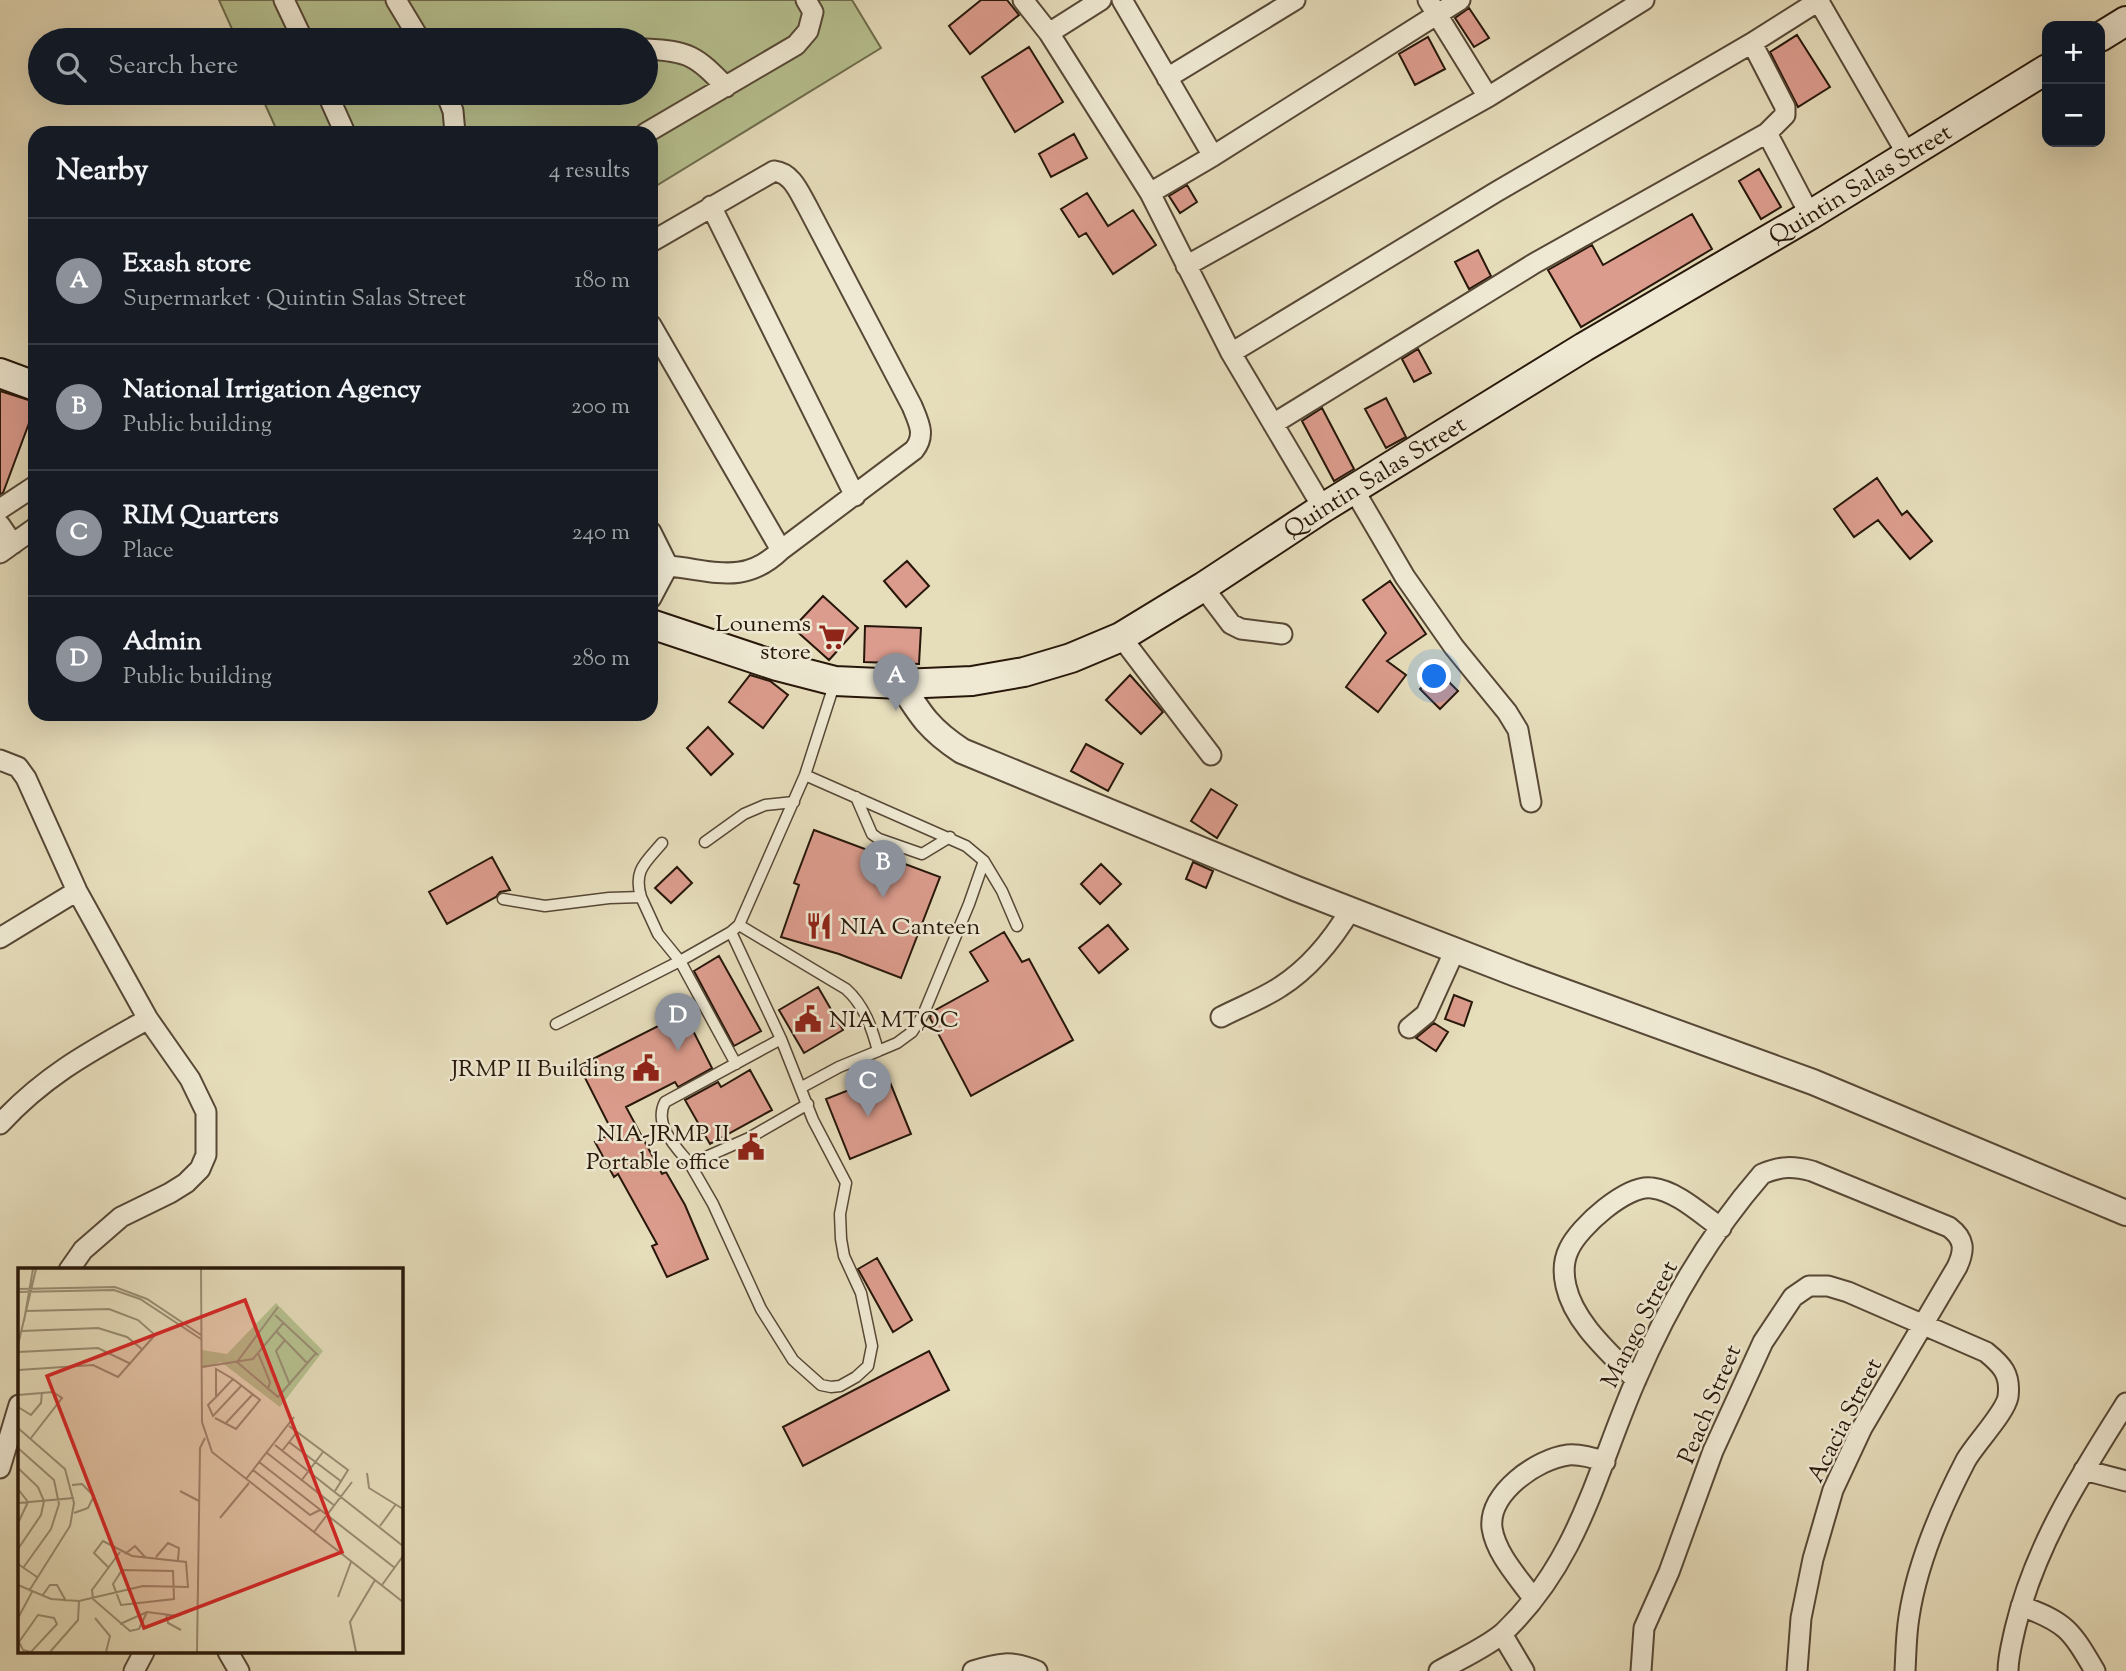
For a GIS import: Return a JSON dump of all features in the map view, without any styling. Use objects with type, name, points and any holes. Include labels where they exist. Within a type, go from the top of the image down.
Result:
[{"type":"main road","points":[[2105,34],[2126,20]]},
{"type":"main road","name":"Quintin Salas Street","points":[[658,626],[777,666],[835,681],[901,684],[972,681],[1024,672],[1071,658],[1121,637],[1584,347],[1810,215],[2042,72]]},
{"type":"main road","points":[[0,373],[28,383]]},
{"type":"street","points":[[284,0],[297,28]]},
{"type":"street","points":[[396,0],[413,28]]},
{"type":"street","points":[[658,126],[796,45],[808,32],[813,12],[806,0]]},
{"type":"street","points":[[1023,0],[1049,33],[1150,193],[1231,353],[1323,508]]},
{"type":"street","points":[[1049,33],[1101,0]]},
{"type":"street","points":[[1122,0],[1213,156]]},
{"type":"street","points":[[1167,78],[1296,0]]},
{"type":"street","points":[[1150,193],[1213,156],[1432,7],[1460,0]]},
{"type":"street","points":[[1186,266],[1488,97],[1644,0]]},
{"type":"street","points":[[1231,353],[1496,191],[1752,43],[1819,0],[1907,155]]},
{"type":"street","points":[[1432,7],[1488,97]]},
{"type":"street","points":[[1273,424],[1535,263],[1767,134],[1785,115],[1785,107],[1752,43]]},
{"type":"street","points":[[658,49],[676,50],[697,58],[726,87]]},
{"type":"street","points":[[332,105],[342,126]]},
{"type":"street","points":[[451,105],[454,126]]},
{"type":"street","points":[[1767,134],[1810,215]]},
{"type":"street","points":[[658,238],[774,171],[788,177],[807,206],[922,430],[920,442],[908,455],[752,571],[734,574],[668,566]]},
{"type":"street","points":[[711,206],[855,496]]},
{"type":"street","points":[[658,337],[781,550]]},
{"type":"street","points":[[1354,490],[1405,577],[1454,647],[1507,712],[1518,730],[1531,802]]},
{"type":"street","points":[[0,509],[28,491]]},
{"type":"street","points":[[0,524],[7,549],[28,533]]},
{"type":"street","points":[[658,548],[668,566]]},
{"type":"street","points":[[658,585],[668,566]]},
{"type":"street","points":[[1203,587],[1231,624],[1241,629],[1282,634]]},
{"type":"street","points":[[1121,637],[1210,755]]},
{"type":"street","points":[[901,684],[925,723],[940,737],[962,751],[1455,950],[1813,1082],[2126,1213]]},
{"type":"street","points":[[3,760],[18,767],[26,778],[77,891],[148,1019],[190,1079],[206,1112],[206,1155],[200,1169],[186,1183],[170,1193],[121,1217],[83,1250],[70,1268]]},
{"type":"street","points":[[0,938],[77,891]]},
{"type":"street","points":[[1221,1017],[1281,987],[1292,978],[1333,939],[1351,909]]},
{"type":"street","points":[[1409,1028],[1432,1006],[1455,950]]},
{"type":"street","points":[[0,1124],[22,1100],[70,1063],[148,1019]]},
{"type":"street","name":"Mango Street","points":[[1439,1671],[1502,1634],[1563,1558],[1584,1517],[1636,1380],[1670,1310],[1689,1275],[1762,1174],[1778,1167],[1793,1166],[1812,1171],[1949,1227],[1959,1235],[1963,1245]]},
{"type":"street","points":[[1636,1380],[1601,1343],[1580,1315],[1567,1289],[1563,1269],[1568,1251],[1577,1235],[1594,1219],[1621,1198],[1637,1189],[1649,1187],[1667,1192],[1721,1228]]},
{"type":"street","name":"Acacia Street","points":[[1797,1671],[1801,1618],[1813,1559],[1833,1490],[1862,1428],[1957,1267],[1963,1245]]},
{"type":"street","name":"Peach Street","points":[[1641,1671],[1644,1628],[1669,1572],[1713,1451],[1763,1342],[1793,1297],[1809,1286],[1828,1286],[1848,1292],[1986,1352],[2003,1365],[2007,1381],[2008,1399],[1968,1458],[1941,1512],[1909,1616],[1905,1671]]},
{"type":"street","points":[[2008,1671],[2021,1606],[2039,1555],[2084,1470],[2126,1403]]},
{"type":"street","points":[[0,1468],[18,1408]]},
{"type":"street","points":[[1532,1598],[1500,1552],[1492,1528],[1494,1504],[1518,1478],[1546,1462],[1569,1455],[1591,1457],[1605,1462]]},
{"type":"street","points":[[2084,1470],[2126,1481]]},
{"type":"street","points":[[2021,1606],[2060,1623],[2075,1637],[2095,1671]]},
{"type":"street","points":[[1502,1634],[1524,1671]]},
{"type":"street","points":[[134,1671],[144,1654]]},
{"type":"street","points":[[229,1654],[239,1671]]},
{"type":"street","points":[[973,1671],[1011,1663],[1019,1663],[1037,1671]]},
{"type":"lane","points":[[556,1024],[680,961],[735,929],[805,775],[835,681]]},
{"type":"lane","points":[[805,775],[966,846],[984,861],[1002,891],[1017,926]]},
{"type":"lane","points":[[856,797],[872,834],[887,843],[922,854],[950,837]]},
{"type":"lane","points":[[705,842],[744,814],[765,805],[794,802]]},
{"type":"lane","points":[[663,843],[639,872],[638,886],[641,897],[658,934],[680,961],[736,1064]]},
{"type":"lane","points":[[802,1087],[839,1067],[897,1043],[912,1032],[923,1016],[984,861]]},
{"type":"lane","points":[[503,899],[545,906],[641,897]]},
{"type":"lane","points":[[735,929],[802,1087],[813,1120],[846,1183],[840,1214],[841,1239],[844,1256],[861,1293],[872,1346],[868,1366],[841,1386],[821,1385],[793,1360],[761,1309],[713,1204],[663,1125],[662,1109],[668,1098],[781,1040]]},
{"type":"lane","points":[[735,929],[846,989],[858,999],[878,1051]]},
{"type":"lane","points":[[690,1164],[749,1138],[808,1104]]},
{"type":"green space","points":[[219,0],[852,0],[881,48],[658,185],[658,126],[275,126],[265,105],[658,105],[658,28],[232,28]]},
{"type":"building","points":[[981,0],[1007,0],[1019,15],[970,54],[949,26]]},
{"type":"building","points":[[1469,8],[1489,38],[1474,47],[1455,18]]},
{"type":"building","points":[[1797,35],[1830,87],[1798,107],[1770,52]]},
{"type":"building","points":[[1428,37],[1445,69],[1415,85],[1399,54]]},
{"type":"building","points":[[1029,47],[1063,102],[1015,132],[982,77]]},
{"type":"building","points":[[1074,134],[1087,158],[1051,177],[1039,154]]},
{"type":"building","points":[[1759,169],[1781,207],[1761,219],[1739,181]]},
{"type":"building","points":[[1187,185],[1197,202],[1180,213],[1169,196]]},
{"type":"building","points":[[1087,193],[1108,226],[1133,210],[1156,245],[1113,274],[1086,233],[1079,237],[1061,209]]},
{"type":"building","points":[[1692,214],[1712,249],[1581,327],[1548,270],[1592,245],[1603,265]]},
{"type":"building","points":[[1478,250],[1491,276],[1469,289],[1455,262]]},
{"type":"building","points":[[1418,349],[1431,373],[1414,382],[1402,359]]},
{"type":"building","points":[[0,391],[28,400],[28,426],[3,493],[0,494]]},
{"type":"building","points":[[1386,398],[1406,437],[1386,448],[1365,409]]},
{"type":"building","points":[[1322,408],[1354,469],[1334,481],[1302,421]]},
{"type":"building","points":[[1877,478],[1902,515],[1907,511],[1932,541],[1910,559],[1878,520],[1854,537],[1834,509]]},
{"type":"building","points":[[907,561],[929,586],[906,607],[884,581]]},
{"type":"building","points":[[1390,581],[1426,634],[1387,661],[1406,675],[1378,712],[1346,687],[1386,633],[1363,600]]},
{"type":"building","points":[[823,596],[858,628],[829,660],[793,628]]},
{"type":"building","points":[[865,626],[921,628],[919,664],[864,662]]},
{"type":"building","points":[[1438,671],[1458,691],[1440,709],[1420,689]]},
{"type":"building","points":[[750,675],[770,681],[788,695],[763,728],[729,702]]},
{"type":"building","points":[[1130,675],[1163,712],[1141,734],[1106,700]]},
{"type":"building","points":[[708,727],[733,754],[711,775],[687,748]]},
{"type":"building","points":[[1086,744],[1123,764],[1108,791],[1071,771]]},
{"type":"building","points":[[1211,789],[1237,805],[1217,838],[1191,821]]},
{"type":"building","points":[[814,830],[940,877],[901,978],[839,954],[781,937],[799,885],[794,883]]},
{"type":"building","points":[[492,857],[510,890],[500,892],[496,897],[447,924],[429,892]]},
{"type":"building","points":[[1193,862],[1213,871],[1206,888],[1186,879]]},
{"type":"building","points":[[1101,864],[1121,884],[1100,904],[1081,884]]},
{"type":"building","points":[[677,867],[692,883],[671,903],[655,888]]},
{"type":"building","points":[[1108,925],[1128,949],[1099,973],[1079,948]]},
{"type":"building","points":[[1004,932],[1022,962],[1029,959],[1073,1040],[971,1096],[930,1018],[932,1012],[988,981],[970,952]]},
{"type":"building","points":[[719,956],[761,1031],[734,1046],[694,971]]},
{"type":"building","points":[[818,987],[843,1030],[804,1053],[779,1010]]},
{"type":"building","points":[[1454,995],[1472,1002],[1464,1026],[1445,1019]]},
{"type":"building","points":[[684,1013],[712,1068],[678,1087],[675,1082],[626,1107],[662,1174],[666,1172],[685,1205],[708,1259],[667,1277],[652,1246],[657,1244],[618,1174],[614,1177],[595,1142],[613,1133],[579,1066]]},
{"type":"building","points":[[1434,1023],[1448,1032],[1436,1051],[1416,1038]]},
{"type":"building","points":[[750,1070],[772,1110],[710,1144],[685,1100],[718,1082],[721,1087]]},
{"type":"building","points":[[887,1075],[911,1134],[850,1159],[826,1099]]},
{"type":"building","points":[[877,1258],[912,1320],[893,1332],[858,1269]]},
{"type":"building","points":[[929,1351],[949,1390],[803,1466],[783,1427]]},
{"type":"place","name":"Lounems store","points":[[832,637]]},
{"type":"place","name":"Exash store","points":[[896,711]]},
{"type":"place","name":"National Irrigation Agency","points":[[883,898]]},
{"type":"place","name":"NIA Canteen","points":[[819,926]]},
{"type":"place","name":"NIA MTQC","points":[[808,1019]]},
{"type":"place","name":"Admin","points":[[678,1051]]},
{"type":"place","name":"JRMP II Building","points":[[646,1068]]},
{"type":"place","name":"RIM Quarters","points":[[868,1117]]},
{"type":"place","name":"NIA-JRMP II Portable office","points":[[751,1147]]}]
